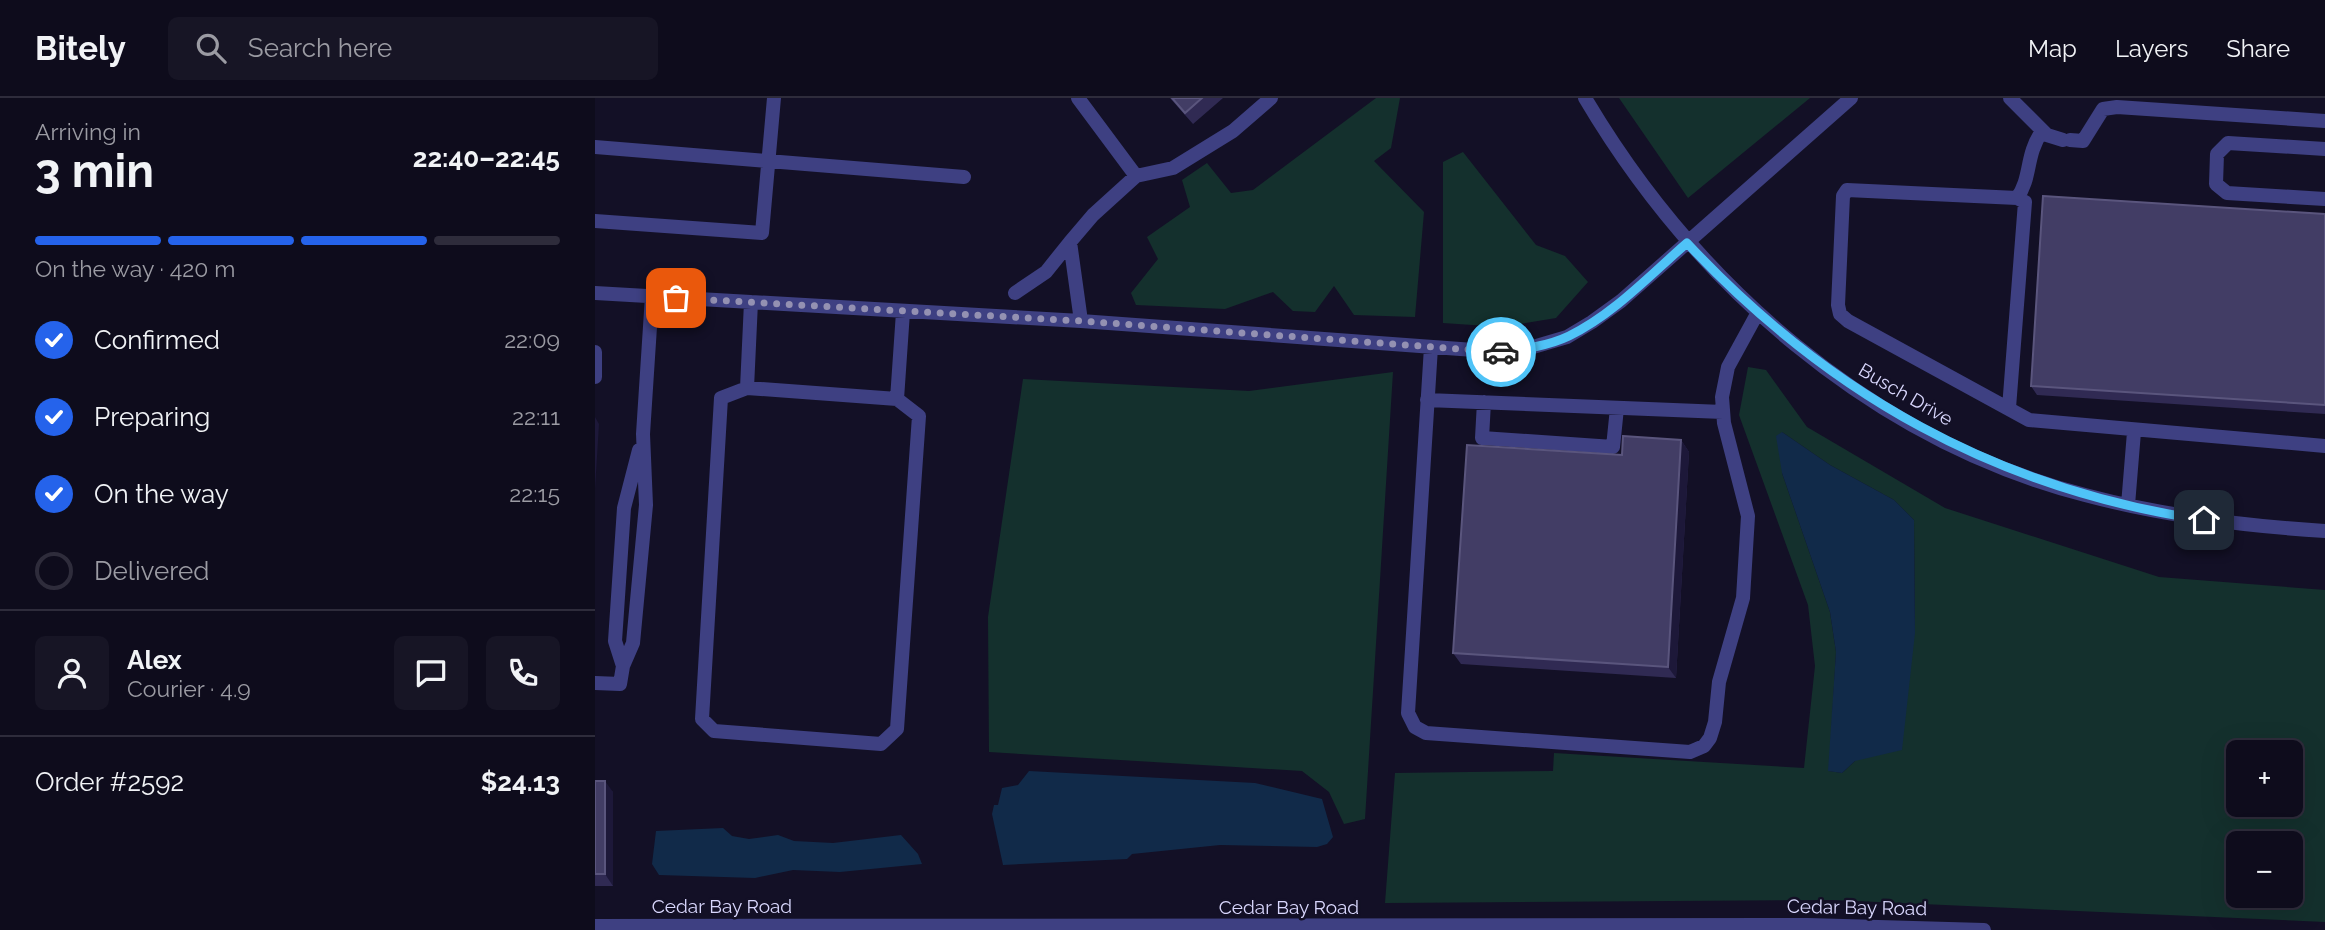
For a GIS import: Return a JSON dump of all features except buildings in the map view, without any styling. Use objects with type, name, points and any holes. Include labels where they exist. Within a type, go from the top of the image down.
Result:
[{"type":"street","points":[[595,221],[762,233],[774,98]]},
{"type":"street","points":[[1078,98],[1136,176]]},
{"type":"street","points":[[1014,293],[1046,272],[1093,215],[1136,176],[1173,168],[1233,131],[1271,98]]},
{"type":"street","name":"Busch Drive","points":[[1585,98],[1618,153],[1687,243],[1757,314],[1855,388],[1937,436],[2039,480],[2128,505],[2204,520],[2324,531]]},
{"type":"street","points":[[595,293],[1081,321],[1501,352],[1534,347],[1567,337],[1621,301],[1851,98]]},
{"type":"street","points":[[2010,98],[2042,131],[2066,140],[2083,141],[2103,108],[2325,121]]},
{"type":"street","points":[[2017,198],[2025,188],[2031,148],[2042,131]]},
{"type":"street","points":[[2325,149],[2228,143],[2217,154],[2216,184],[2227,192],[2325,199]]},
{"type":"street","points":[[595,147],[964,177]]},
{"type":"street","points":[[2009,408],[2025,202],[2017,198],[1847,190],[1843,195],[1838,305],[1848,321],[2029,420],[2134,432],[2325,446]]},
{"type":"street","points":[[1070,242],[1081,321]]},
{"type":"street","points":[[595,683],[620,684],[623,666],[633,643],[646,505],[643,434],[652,296]]},
{"type":"street","points":[[747,388],[751,302]]},
{"type":"street","points":[[897,399],[903,312]]},
{"type":"street","points":[[1431,347],[1408,713],[1415,727],[1426,733],[1691,752],[1704,746],[1710,738],[1715,722],[1719,682],[1743,598],[1748,516],[1723,412],[1722,397],[1728,367],[1757,314]]},
{"type":"street","points":[[595,352],[595,377]]},
{"type":"street","points":[[747,388],[897,399],[919,416],[897,730],[881,744],[714,731],[702,719],[721,398],[747,388]]},
{"type":"street","points":[[1427,400],[1723,412]]},
{"type":"street","points":[[1484,402],[1482,438],[1613,447],[1617,408]]},
{"type":"street","points":[[2128,505],[2134,432]]},
{"type":"street","points":[[623,666],[615,641],[624,508],[643,434]]},
{"type":"street","name":"Cedar Bay Road","points":[[595,926],[1472,928],[1808,925],[1984,930]]},
{"type":"green space","points":[[1376,98],[1400,98],[1391,148],[1374,161],[1424,212],[1415,317],[1354,315],[1334,286],[1315,312],[1293,311],[1273,292],[1225,309],[1136,305],[1131,293],[1158,259],[1147,237],[1190,207],[1182,180],[1207,163],[1231,193],[1253,190]]},
{"type":"green space","points":[[1619,98],[1810,98],[1688,198]]},
{"type":"green space","points":[[1463,152],[1536,245],[1565,256],[1588,282],[1556,318],[1502,327],[1443,323],[1443,162]]},
{"type":"green space","points":[[1748,367],[1766,370],[1807,427],[1945,508],[2159,577],[2325,590],[2325,922],[1833,900],[1385,903],[1395,773],[1553,771],[1554,753],[1804,768],[1815,666],[1808,605],[1739,415]],"holes":[[[1782,432],[1830,465],[1894,500],[1914,520],[1915,633],[1855,761],[1842,773],[1829,771],[1836,652],[1830,612],[1782,473]]]},
{"type":"green space","points":[[1393,372],[1365,819],[1344,824],[1329,792],[1302,771],[989,752],[988,617],[1023,379],[1249,391]]},
{"type":"water","points":[[1782,432],[1830,465],[1894,500],[1914,520],[1915,633],[1902,750],[1855,761],[1842,773],[1828,771],[1836,652],[1830,612],[1782,473],[1776,436]]},
{"type":"water","points":[[1029,771],[1255,783],[1322,799],[1333,837],[1327,844],[1317,847],[1220,845],[1132,854],[1127,859],[1003,865],[992,814],[994,805],[998,805],[1002,788],[1018,785]]},
{"type":"water","points":[[723,828],[732,836],[749,839],[778,835],[794,841],[833,843],[901,835],[918,854],[922,864],[840,872],[793,870],[755,878],[659,875],[652,864],[656,831]]},
{"type":"way so far","points":[[676,298],[1081,321],[1501,352]]},
{"type":"route","points":[[1501,352],[1534,347],[1567,337],[1621,301],[1687,243],[1757,314],[1819,363],[1895,413],[1937,436],[1979,457],[2083,495],[2204,520]]}]
